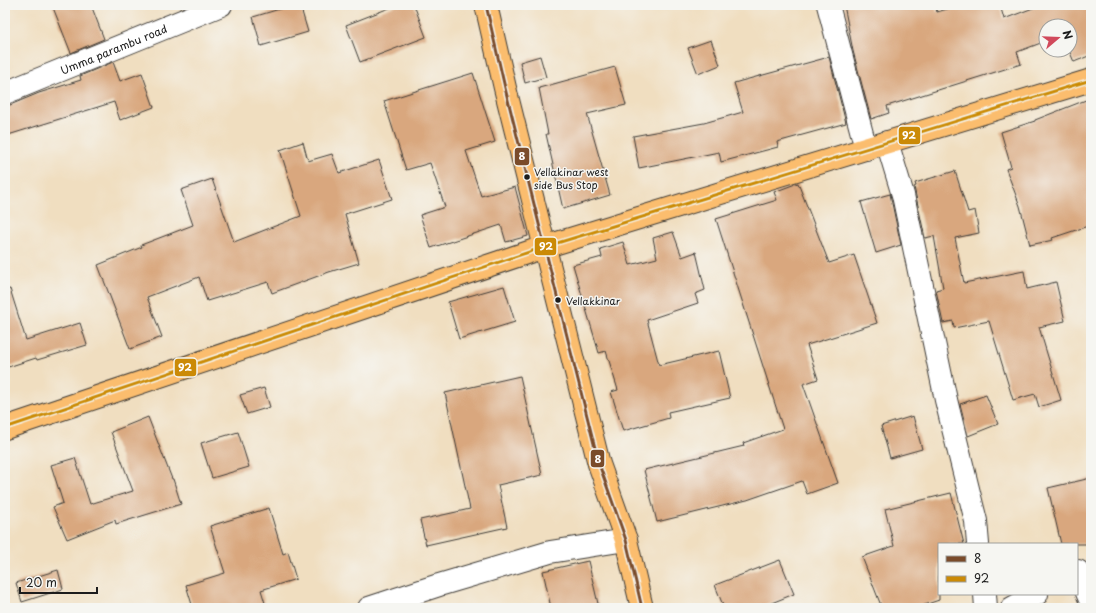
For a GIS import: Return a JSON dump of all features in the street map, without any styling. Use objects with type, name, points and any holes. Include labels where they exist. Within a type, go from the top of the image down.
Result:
[{"type":"main road","points":[[486,5],[544,247],[599,464],[626,540],[642,608]]},
{"type":"main road","points":[[5,428],[544,247],[1091,80]]},
{"type":"street","name":"Umma parambu road","points":[[5,93],[221,5]]},
{"type":"street","points":[[828,5],[866,149]]},
{"type":"street","points":[[887,142],[903,195],[946,400],[976,521],[978,543]]},
{"type":"street","points":[[370,608],[439,585],[550,552],[626,540]]},
{"type":"street","points":[[1082,569],[1091,602]]},
{"type":"street","points":[[985,595],[986,608]]},
{"type":"street","points":[[1012,608],[1034,595]]},
{"type":"building","points":[[52,5],[91,5],[104,39],[71,53]]},
{"type":"building","points":[[293,5],[300,5],[308,32],[261,46],[253,17]]},
{"type":"building","points":[[397,5],[414,5],[426,37],[360,62],[346,25]]},
{"type":"building","points":[[844,5],[935,5],[937,12],[961,5],[1000,5],[1004,19],[1041,5],[1091,5],[1091,55],[1074,62],[1072,58],[1078,58],[1078,18],[1038,18],[1038,44],[1017,52],[1021,64],[887,106],[889,113],[871,119],[853,51]]},
{"type":"building","points":[[711,40],[720,65],[698,74],[688,48]]},
{"type":"building","points":[[540,56],[546,77],[525,83],[520,62]]},
{"type":"building","points":[[829,57],[846,123],[777,142],[778,147],[721,162],[719,152],[639,168],[633,136],[704,123],[743,112],[734,83]]},
{"type":"building","points":[[113,62],[120,81],[142,73],[154,107],[120,120],[114,102],[5,136],[5,105],[10,105],[39,93],[81,80],[80,76]]},
{"type":"building","points":[[615,67],[626,105],[587,114],[610,195],[563,209],[546,134],[548,134],[539,88]]},
{"type":"building","points":[[473,73],[495,142],[466,151],[481,196],[515,187],[528,236],[506,242],[501,225],[431,248],[420,215],[445,207],[430,163],[406,170],[384,101]]},
{"type":"building","points":[[1091,98],[1091,225],[1052,238],[1053,240],[1030,245],[1020,206],[1006,169],[1011,167],[1001,132],[1035,121]]},
{"type":"building","points":[[303,142],[308,161],[332,154],[339,173],[379,160],[392,199],[345,214],[359,263],[329,272],[272,293],[268,282],[207,301],[199,277],[147,297],[162,337],[130,349],[98,265],[142,247],[141,245],[193,225],[181,190],[212,179],[234,242],[301,216],[280,150]]},
{"type":"building","points":[[955,171],[968,212],[975,210],[979,233],[955,238],[964,283],[1024,271],[1027,289],[1056,282],[1065,321],[1039,327],[1061,400],[1039,407],[1035,394],[1013,400],[989,321],[954,328],[953,321],[943,323],[936,290],[943,288],[934,236],[925,238],[914,187],[916,186],[915,183]]},
{"type":"building","points":[[798,183],[829,263],[854,255],[877,323],[807,345],[818,379],[803,384],[838,483],[807,494],[802,481],[747,500],[657,522],[644,470],[744,446],[743,443],[783,429],[716,219],[777,200],[774,192]]},
{"type":"building","points":[[890,194],[901,245],[876,253],[861,202]]},
{"type":"building","points":[[673,232],[682,257],[696,252],[705,290],[695,294],[698,303],[647,320],[659,365],[719,351],[730,398],[668,412],[669,418],[623,431],[611,392],[618,390],[606,351],[599,353],[573,265],[602,257],[600,249],[623,242],[630,265],[657,258],[653,238]]},
{"type":"building","points":[[504,286],[515,322],[459,339],[448,302]]},
{"type":"building","points":[[10,289],[26,340],[80,323],[87,345],[37,360],[36,358],[5,368],[5,290]]},
{"type":"building","points":[[520,376],[542,475],[498,485],[507,527],[426,545],[420,520],[470,509],[445,393]]},
{"type":"building","points":[[264,388],[270,407],[247,414],[240,395]]},
{"type":"building","points":[[986,395],[998,424],[968,436],[960,404]]},
{"type":"building","points":[[913,416],[922,449],[890,458],[881,426]]},
{"type":"building","points":[[148,417],[173,479],[181,504],[116,524],[115,520],[67,539],[53,507],[63,503],[51,465],[75,458],[90,504],[133,491],[111,432]]},
{"type":"building","points":[[238,432],[249,467],[212,478],[201,443]]},
{"type":"building","points":[[1091,478],[1091,544],[1061,543],[1048,488]]},
{"type":"building","points":[[951,493],[964,543],[938,543],[939,600],[916,608],[882,608],[862,557],[894,546],[885,509]]},
{"type":"building","points":[[269,508],[283,554],[288,552],[296,579],[261,590],[265,603],[248,608],[193,608],[186,585],[225,573],[210,526]]},
{"type":"building","points":[[780,560],[794,594],[759,608],[724,608],[715,585]]},
{"type":"building","points":[[588,561],[599,608],[551,608],[543,571]]},
{"type":"building","points":[[58,570],[63,589],[22,602],[16,583]]},
{"type":"transit line","name":"8","points":[[486,5],[505,88],[599,464],[626,540],[642,608]]},
{"type":"transit line","name":"92","points":[[5,428],[544,247],[1091,80]]},
{"type":"place","name":"Vellakinar west side Bus Stop","points":[[527,177]]},
{"type":"place","name":"Vellakkinar","points":[[558,300]]}]
